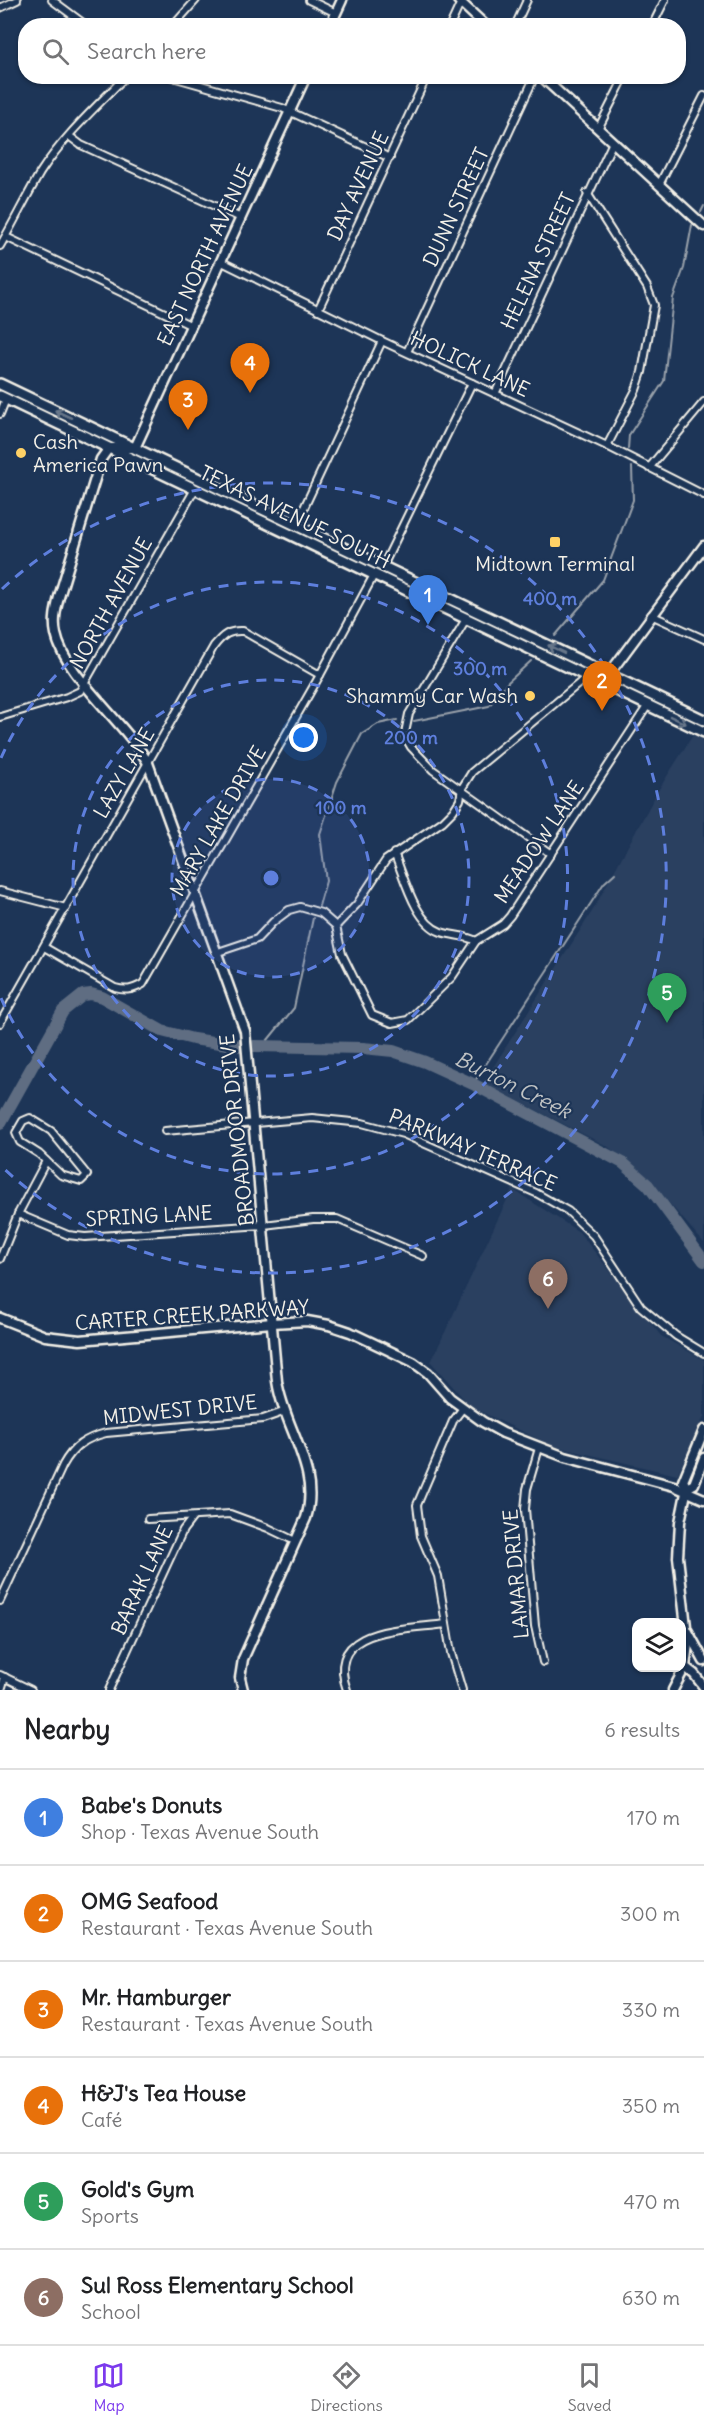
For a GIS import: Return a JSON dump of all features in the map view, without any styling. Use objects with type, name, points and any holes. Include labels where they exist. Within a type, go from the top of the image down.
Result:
[{"type":"main road","name":"TEXAS AVENUE SOUTH","points":[[0,384],[704,720]]},
{"type":"main road","name":"TEXAS AVENUE SOUTH","points":[[3,398],[704,732]]},
{"type":"main road","points":[[305,541],[314,540],[374,568],[383,566]]},
{"type":"street","points":[[0,8],[17,0]]},
{"type":"street","points":[[52,0],[76,18]]},
{"type":"street","points":[[180,18],[196,0]]},
{"type":"street","points":[[309,0],[336,13]]},
{"type":"street","points":[[334,18],[342,0]]},
{"type":"street","points":[[519,18],[527,0]]},
{"type":"street","points":[[656,18],[665,0]]},
{"type":"street","points":[[453,18],[459,1],[477,18]]},
{"type":"street","points":[[0,246],[40,174],[69,136],[118,84]]},
{"type":"street","points":[[197,84],[290,111],[390,158]]},
{"type":"street","name":"EAST NORTH AVENUE","points":[[135,448],[302,84]]},
{"type":"street","name":"DAY AVENUE","points":[[318,310],[423,84]]},
{"type":"street","name":"DUNN STREET","points":[[407,352],[531,84]]},
{"type":"street","points":[[550,84],[704,226]]},
{"type":"street","points":[[598,129],[621,84]]},
{"type":"street","points":[[659,185],[703,99]]},
{"type":"street","points":[[69,136],[81,145],[241,218]]},
{"type":"street","name":"HELENA STREET","points":[[495,394],[587,193],[613,142]]},
{"type":"street","points":[[587,193],[647,287],[654,305],[642,372],[636,390],[608,446]]},
{"type":"street","points":[[6,237],[192,326]]},
{"type":"street","name":"HOLICK LANE","points":[[222,262],[382,341],[608,446],[704,495]]},
{"type":"street","points":[[296,525],[382,341]]},
{"type":"street","points":[[383,566],[472,383]]},
{"type":"street","points":[[0,414],[3,398]]},
{"type":"street","points":[[650,468],[704,402]]},
{"type":"street","points":[[109,448],[135,448]]},
{"type":"street","name":"BROADMOOR DRIVE","points":[[109,448],[101,459],[55,613],[56,633],[70,664],[132,738],[148,763],[245,1031],[277,1382],[283,1412],[307,1468],[310,1485],[308,1511],[243,1659],[240,1678],[243,1690]]},
{"type":"street","name":"NORTH AVENUE","points":[[0,717],[80,691],[195,489]]},
{"type":"street","points":[[218,952],[257,939],[282,914],[300,907],[321,914],[336,926],[357,904],[386,860],[443,821],[460,800],[462,788],[472,772],[588,676],[609,674],[704,546]]},
{"type":"street","name":"MARY LAKE DRIVE","points":[[44,947],[115,988],[125,991],[143,984],[320,675],[374,575]]},
{"type":"street","points":[[651,615],[704,639]]},
{"type":"street","points":[[466,619],[409,714],[405,733],[411,747],[421,759],[551,854]]},
{"type":"street","name":"LAZY LANE","points":[[0,1023],[214,646],[226,634],[243,631],[320,675]]},
{"type":"street","name":"MEADOW LANE","points":[[336,926],[342,954],[368,1010],[378,1019],[393,1023],[408,1020],[452,977],[476,941],[503,924],[510,916],[648,705]]},
{"type":"street","points":[[394,854],[410,896],[429,924],[438,931],[468,936],[476,941]]},
{"type":"street","points":[[0,891],[66,908]]},
{"type":"street","name":"PARKWAY TERRACE","points":[[165,1131],[312,1118],[376,1126],[403,1134],[549,1199],[568,1211],[594,1236],[630,1294],[651,1318],[704,1353]]},
{"type":"street","points":[[26,1119],[51,1131],[87,1175],[81,1181],[70,1179],[61,1175],[45,1161],[16,1138],[16,1133],[26,1119]]},
{"type":"street","points":[[0,1259],[18,1214],[45,1161]]},
{"type":"street","name":"SPRING LANE","points":[[18,1214],[68,1235],[85,1237],[337,1219],[423,1256]]},
{"type":"street","name":"CARTER CREEK PARKWAY","points":[[0,1318],[45,1336],[80,1340],[272,1323],[307,1321],[329,1325],[381,1346],[428,1373],[450,1398],[503,1433],[539,1448],[686,1489],[704,1499]]},
{"type":"street","points":[[462,1690],[446,1624],[438,1576],[421,1536],[417,1505],[453,1421],[463,1408]]},
{"type":"street","name":"MIDWEST DRIVE","points":[[0,1601],[63,1465],[80,1443],[93,1436],[106,1433],[263,1419],[283,1412]]},
{"type":"street","points":[[686,1648],[687,1629],[678,1557],[680,1522],[686,1489],[683,1481],[704,1430]]},
{"type":"street","name":"LAMAR DRIVE","points":[[539,1448],[526,1489],[525,1509],[535,1626],[543,1662]]},
{"type":"street","points":[[686,1489],[694,1484],[704,1458]]},
{"type":"street","name":"BARAK LANE","points":[[109,1690],[183,1530],[193,1517],[230,1514],[295,1541]]},
{"type":"street","points":[[148,1519],[193,1517]]},
{"type":"street","points":[[346,1690],[342,1662],[355,1642],[372,1635],[446,1624]]},
{"type":"street","points":[[687,1629],[704,1661]]},
{"type":"street","points":[[686,1668],[704,1687]]},
{"type":"street","points":[[673,1690],[682,1672]]},
{"type":"street","points":[[1,1690],[2,1676],[31,1690]]},
{"type":"shaded area","points":[[693,735],[704,740],[704,1243],[644,1174],[607,1146],[483,1083],[593,910],[659,789]]},
{"type":"shaded area","points":[[512,1189],[579,1232],[661,1336],[704,1360],[704,1417],[677,1475],[553,1446],[471,1407],[431,1362]]},
{"type":"waterway","points":[[701,212],[704,206]]},
{"type":"waterway","points":[[628,449],[629,435],[664,381],[673,298],[684,268],[692,225]]},
{"type":"waterway","points":[[555,636],[603,580],[633,500],[632,467]]},
{"type":"waterway","points":[[414,721],[489,706],[507,683],[531,661]]},
{"type":"waterway","points":[[319,906],[326,881],[320,834],[337,782],[362,734],[378,724],[397,720]]},
{"type":"waterway","points":[[473,1084],[604,883],[615,873]]},
{"type":"waterway","points":[[263,1046],[294,1008],[313,918]]},
{"type":"waterway","name":"Burton Creek","points":[[0,1124],[63,1011],[83,995],[91,994],[102,997],[162,1031],[193,1039],[240,1046]]},
{"type":"waterway","name":"Burton Creek","points":[[254,1046],[363,1048],[393,1051],[425,1062],[473,1084],[623,1163],[648,1185],[704,1261]]},
{"type":"place","name":"H&J's Tea House","points":[[250,393]]},
{"type":"place","name":"Mr. Hamburger","points":[[188,430]]},
{"type":"place","name":"Cash America Pawn","points":[[21,453]]},
{"type":"place","name":"Midtown Terminal","points":[[555,542]]},
{"type":"place","name":"Babe's Donuts","points":[[428,625]]},
{"type":"place","name":"Shammy Car Wash","points":[[530,696]]},
{"type":"place","name":"OMG Seafood","points":[[602,711]]},
{"type":"place","name":"Gold's Gym","points":[[667,1023]]},
{"type":"place","name":"Sul Ross Elementary School","points":[[548,1309]]}]
